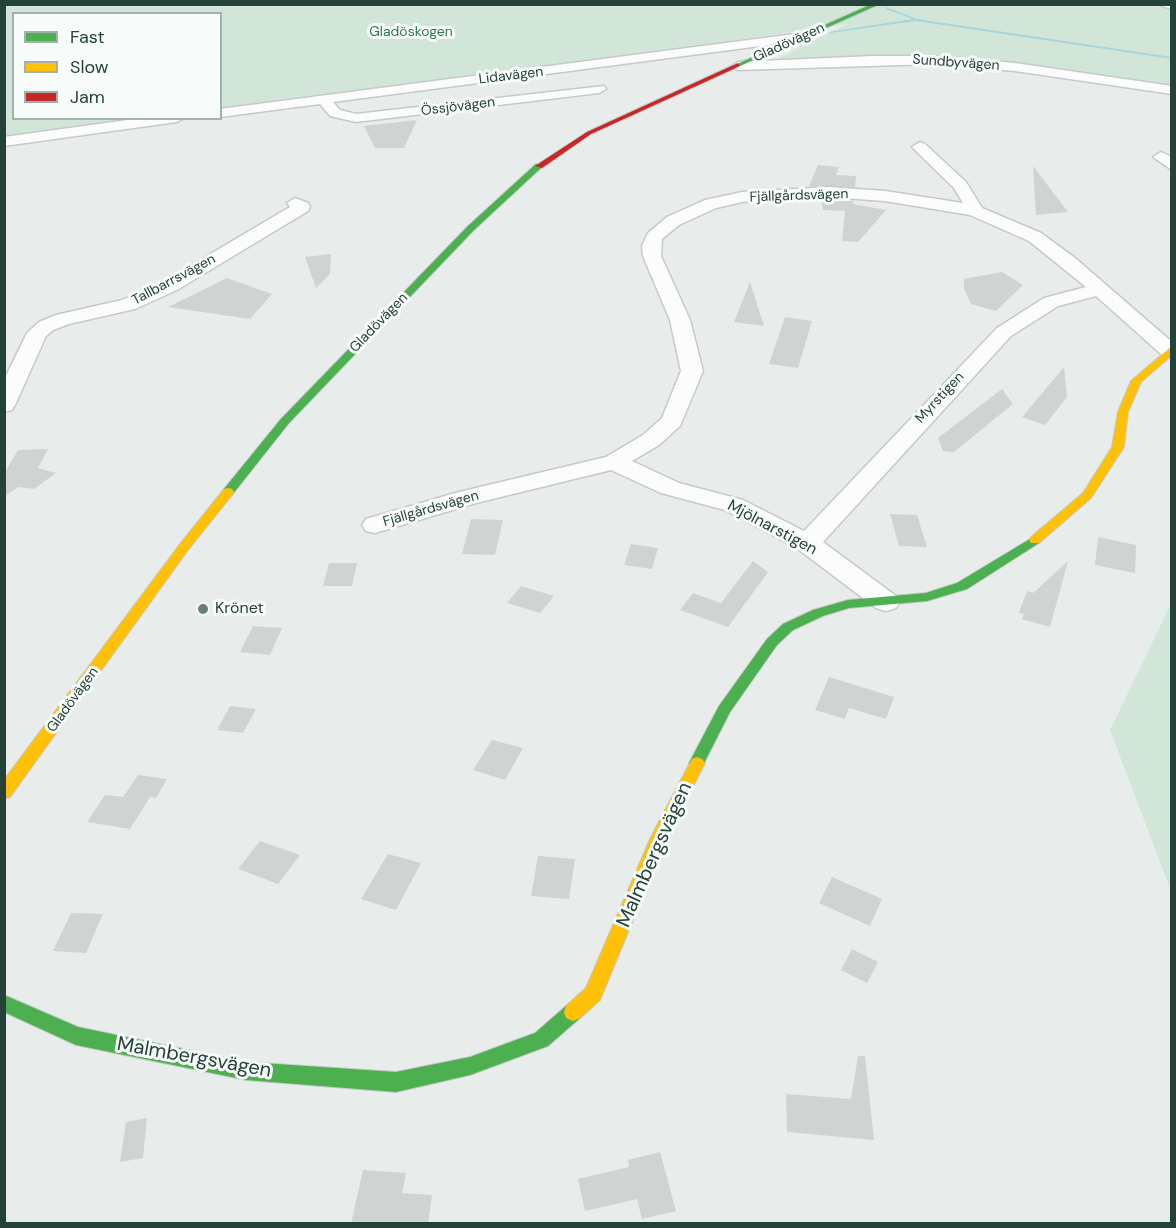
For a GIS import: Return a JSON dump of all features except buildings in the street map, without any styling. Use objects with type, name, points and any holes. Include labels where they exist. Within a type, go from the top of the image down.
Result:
[{"type":"street","name":"Gladövägen","points":[[4,793],[184,547],[285,421],[471,228],[544,161],[633,111],[879,4]]},
{"type":"street","points":[[1166,4],[1172,6]]},
{"type":"street","name":"Lidavägen","points":[[222,113],[802,37]]},
{"type":"street","name":"Sundbyvägen","points":[[738,66],[865,60],[934,60],[1006,66],[1172,90]]},
{"type":"street","name":"Össjövägen","points":[[324,100],[335,113],[356,118],[599,89]]},
{"type":"street","points":[[4,142],[163,120]]},
{"type":"street","points":[[920,147],[960,185],[976,211]]},
{"type":"street","name":"Fjällgårdsvägen","points":[[375,525],[468,497],[614,462],[651,440],[676,418],[692,371],[680,320],[652,256],[654,237],[673,221],[711,204],[773,194],[829,192],[948,204],[976,211],[1035,237],[1069,262],[1097,290],[1170,350]]},
{"type":"street","name":"Tallbarrsvägen","points":[[4,405],[37,333],[46,326],[63,319],[128,305],[170,286],[302,207],[295,203]]},
{"type":"street","name":"Myrstigen","points":[[807,543],[964,372],[1004,332],[1051,302],[1097,290]]},
{"type":"street","name":"Malmbergsvägen","points":[[4,1003],[75,1036],[234,1069],[396,1082],[471,1066],[542,1040],[593,994],[659,837],[724,710],[772,642],[788,627],[818,613],[848,604],[927,597],[962,586],[1036,539],[1087,495],[1118,447],[1123,412],[1136,381],[1170,350]]},
{"type":"street","name":"Mjölnarstigen","points":[[614,462],[670,488],[734,505],[807,543],[886,602]]},
{"type":"green space","name":"Gladöskogen","points":[[4,5],[1171,5],[1171,88],[964,60],[767,64],[847,24],[463,80],[222,112],[222,12],[12,12],[12,120],[161,120],[5,140]]},
{"type":"green space","points":[[1171,604],[1171,891],[1110,730]]},
{"type":"waterway","points":[[887,8],[915,19]]},
{"type":"waterway","points":[[830,32],[916,20],[1172,58]]},
{"type":"traffic: fast","points":[[738,65],[878,4]]},
{"type":"traffic: fast","points":[[228,492],[285,421],[471,228],[539,166]]},
{"type":"traffic: fast","points":[[697,763],[724,710],[772,642],[788,627],[818,613],[848,604],[927,597],[962,586],[1035,540]]},
{"type":"traffic: fast","points":[[4,1003],[76,1036],[246,1071],[396,1082],[470,1066],[541,1040],[573,1012]]},
{"type":"traffic: slow","points":[[1035,540],[1087,495],[1118,447],[1123,412],[1136,381],[1172,349]]},
{"type":"traffic: slow","points":[[4,793],[184,547],[228,492]]},
{"type":"traffic: slow","points":[[573,1012],[593,994],[659,837],[697,763]]},
{"type":"traffic: jam","points":[[539,166],[589,133],[738,65]]},
{"type":"place","name":"Krönet","points":[[203,609]]}]
